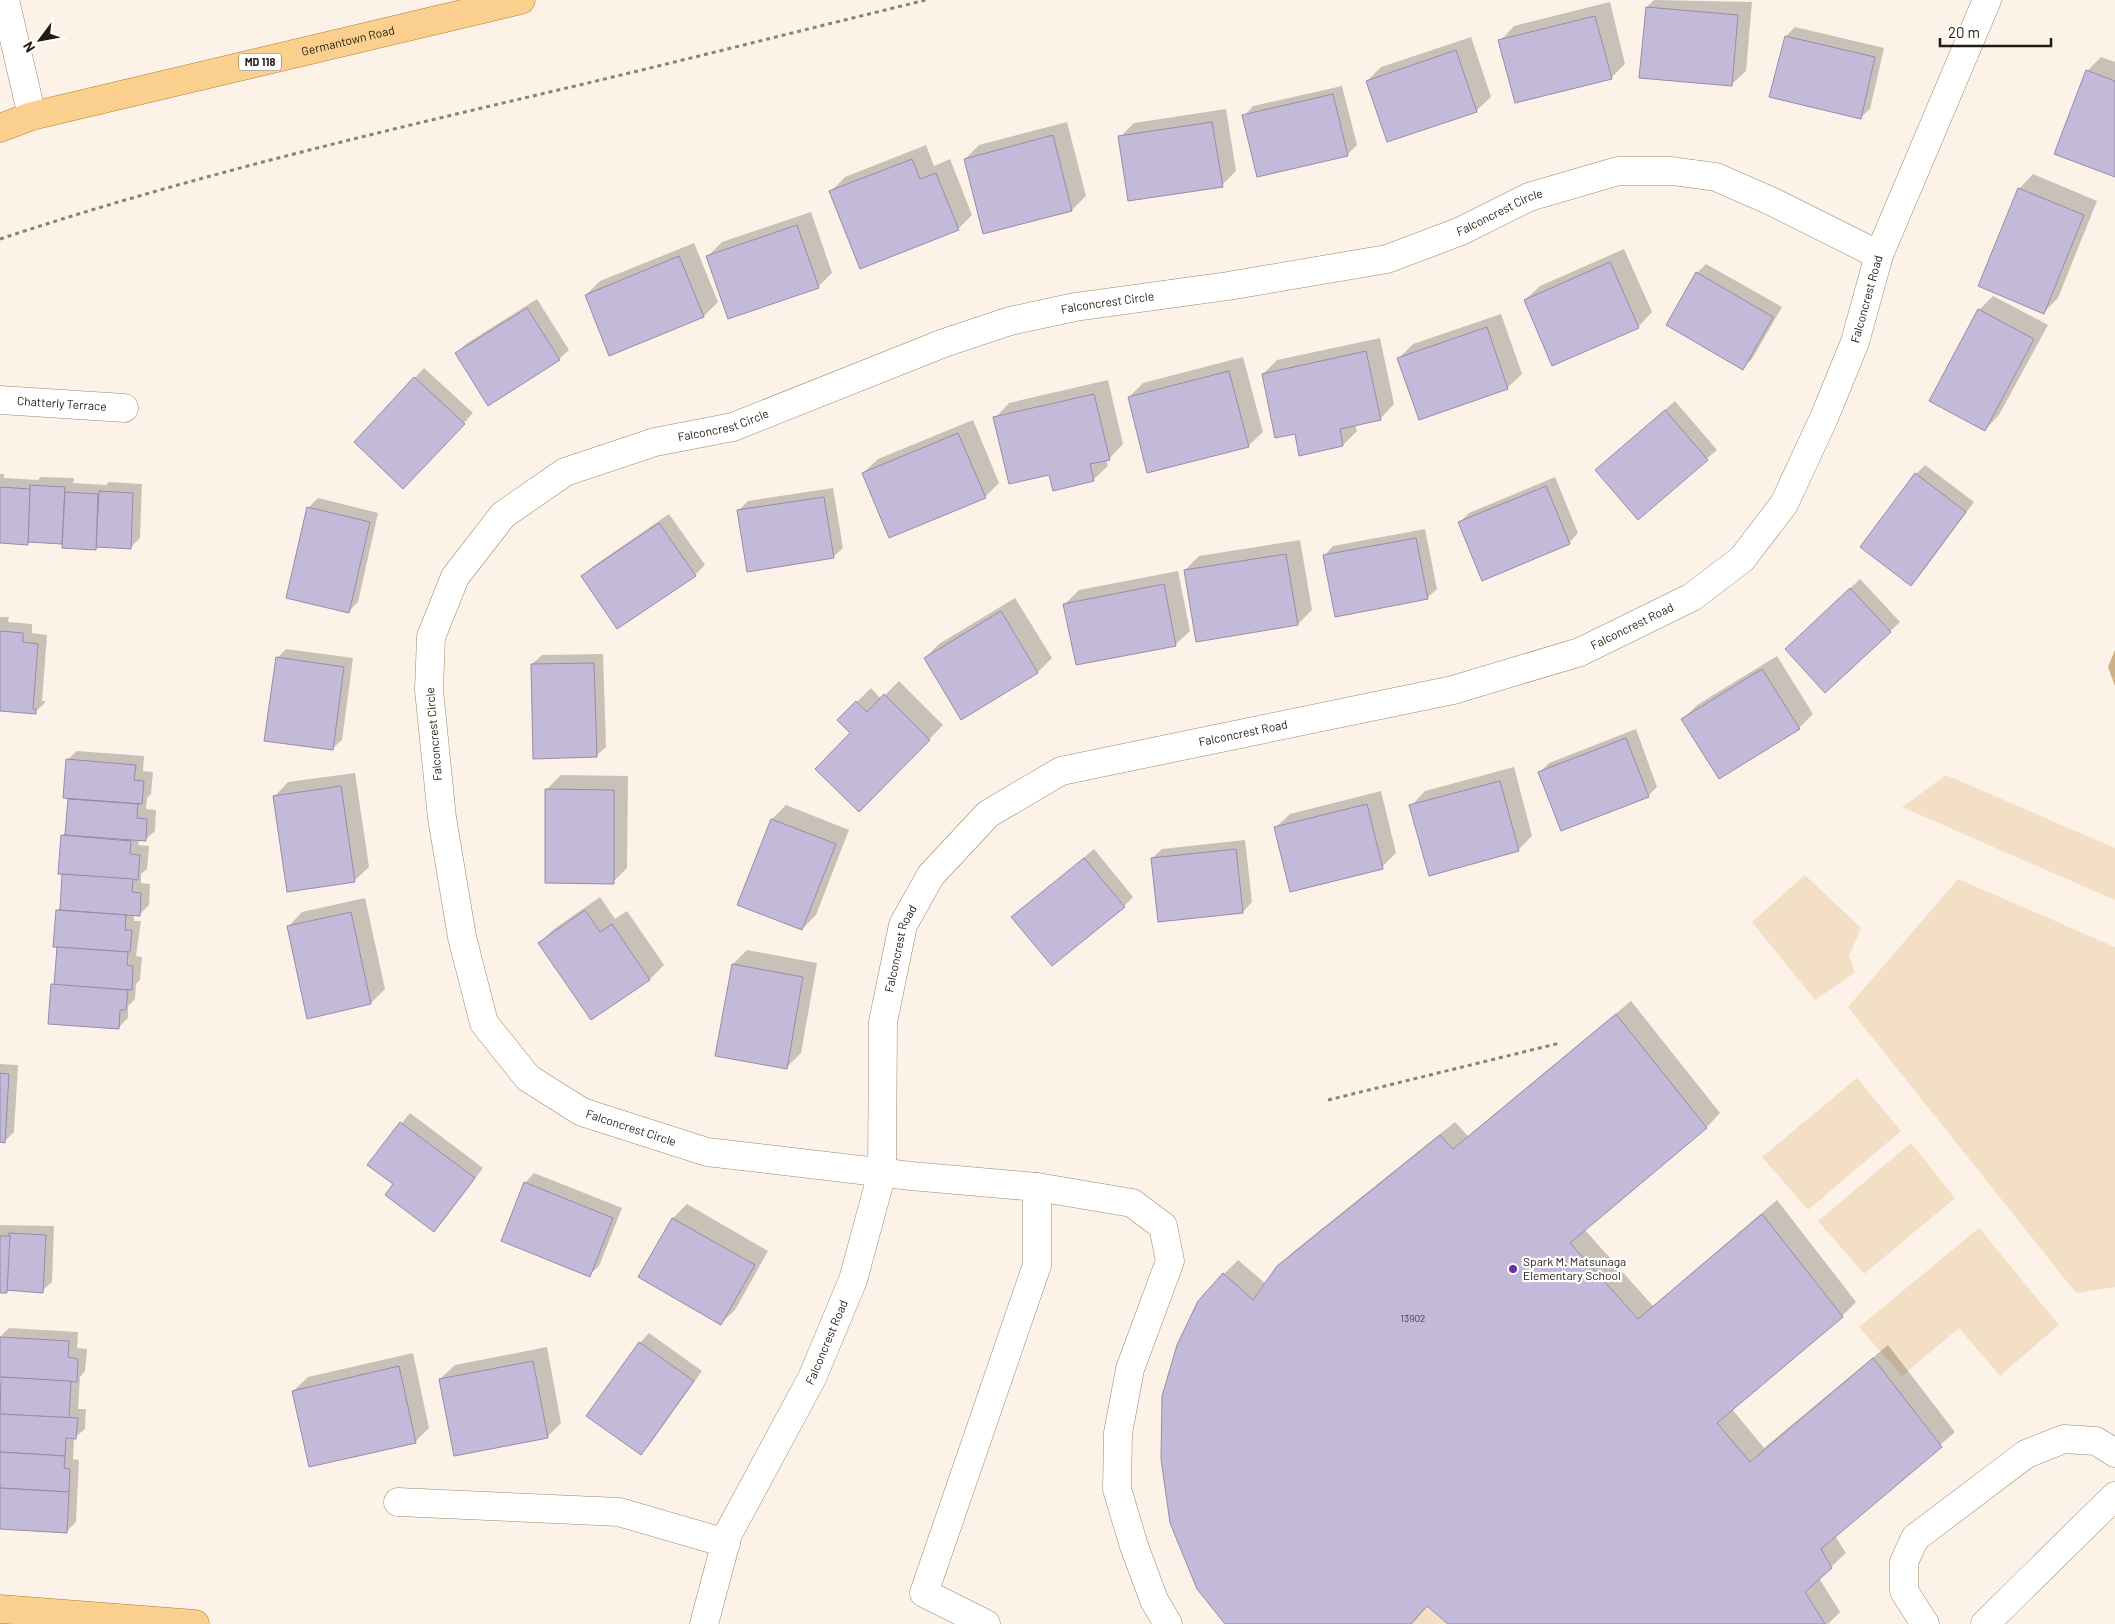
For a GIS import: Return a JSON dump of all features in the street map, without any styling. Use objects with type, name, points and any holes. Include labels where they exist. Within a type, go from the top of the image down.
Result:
[{"type":"main road","name":"Germantown Road","points":[[0,128],[32,116],[521,0]]},
{"type":"main road","points":[[0,1609],[195,1624]]},
{"type":"street","points":[[5,0],[32,116]]},
{"type":"street","name":"Falconcrest Road","points":[[704,1624],[728,1534],[812,1378],[853,1280],[882,1173],[883,1022],[903,925],[931,875],[988,814],[1061,771],[1453,690],[1580,652],[1692,597],[1742,559],[1784,504],[1824,418],[1855,342],[1879,255],[1987,0]]},
{"type":"street","name":"Falconcrest Circle","points":[[1168,1624],[1154,1600],[1134,1546],[1117,1489],[1118,1433],[1130,1369],[1170,1261],[1163,1226],[1132,1203],[1037,1187],[882,1173],[707,1152],[582,1112],[528,1078],[484,1023],[462,938],[447,846],[429,690],[431,637],[455,577],[503,515],[565,472],[654,442],[733,427],[944,343],[1010,321],[1075,307],[1228,286],[1387,259],[1462,231],[1529,196],[1618,171],[1672,171],[1716,177],[1773,202],[1879,255]]},
{"type":"street","name":"Chatterly Terrace","points":[[0,400],[124,408]]},
{"type":"street","points":[[986,1624],[924,1593],[1037,1264],[1037,1187]]},
{"type":"street","points":[[1925,1624],[1904,1591],[1904,1562],[1915,1538],[2026,1454],[2064,1439],[2096,1440],[2115,1453]]},
{"type":"street","points":[[1985,1624],[2115,1496]]},
{"type":"street","points":[[398,1502],[619,1512],[726,1543]]},
{"type":"path","points":[[0,239],[197,179],[446,116],[739,47],[926,0]]},
{"type":"path","points":[[1328,1100],[1560,1043]]},
{"type":"shaded area","points":[[2115,650],[2115,686],[2108,667]]},
{"type":"shaded area","points":[[1946,775],[2115,848],[2115,900],[1902,807]]},
{"type":"shaded area","points":[[1805,875],[1861,928],[1849,956],[1855,973],[1815,1000],[1752,922]]},
{"type":"shaded area","points":[[1958,879],[2115,947],[2115,1287],[2076,1293],[1848,1007]]},
{"type":"shaded area","points":[[1857,1078],[1901,1131],[1808,1210],[1762,1157]]},
{"type":"shaded area","points":[[1911,1143],[1955,1198],[1864,1274],[1818,1221]]},
{"type":"shaded area","points":[[1979,1228],[2059,1325],[2000,1376],[1959,1328],[1902,1376],[1859,1327]]},
{"type":"shaded area","points":[[1427,1606],[1448,1624],[1411,1624]]},
{"type":"building","points":[[1646,7],[1738,15],[1732,86],[1639,78]]},
{"type":"building","points":[[1595,16],[1612,79],[1515,103],[1498,40]]},
{"type":"building","points":[[1785,36],[1875,57],[1861,119],[1769,97]]},
{"type":"building","points":[[1456,50],[1477,112],[1387,142],[1366,81]]},
{"type":"building","points":[[2086,70],[2115,81],[2115,177],[2054,154]]},
{"type":"building","points":[[1333,94],[1348,156],[1257,177],[1242,115]]},
{"type":"building","points":[[1212,122],[1223,187],[1128,201],[1118,136]]},
{"type":"building","points":[[1053,135],[1072,211],[983,234],[964,159]]},
{"type":"building","points":[[912,159],[920,179],[936,173],[959,230],[860,269],[829,191]]},
{"type":"building","points":[[2018,188],[2084,215],[2044,314],[1978,286]]},
{"type":"building","points":[[797,225],[819,288],[728,319],[706,256]]},
{"type":"building","points":[[679,256],[704,317],[609,356],[585,295]]},
{"type":"building","points":[[1610,262],[1639,328],[1552,366],[1524,300]]},
{"type":"building","points":[[1696,272],[1773,317],[1743,370],[1666,325]]},
{"type":"building","points":[[527,308],[560,360],[488,406],[455,353]]},
{"type":"building","points":[[1978,309],[2034,339],[1985,431],[1929,401]]},
{"type":"building","points":[[1487,327],[1508,389],[1419,420],[1397,358]]},
{"type":"building","points":[[1366,351],[1381,420],[1340,429],[1343,446],[1299,456],[1295,434],[1275,438],[1262,374]]},
{"type":"building","points":[[1229,371],[1249,447],[1147,473],[1128,397]]},
{"type":"building","points":[[414,377],[465,424],[403,489],[354,442]]},
{"type":"building","points":[[1094,394],[1110,460],[1090,464],[1094,481],[1053,491],[1049,475],[1009,484],[993,417]]},
{"type":"building","points":[[1665,410],[1708,460],[1638,520],[1595,470]]},
{"type":"building","points":[[958,433],[986,498],[889,538],[862,473]]},
{"type":"building","points":[[1915,473],[1966,512],[1911,586],[1860,547]]},
{"type":"building","points":[[30,485],[65,487],[62,544],[28,542]]},
{"type":"building","points":[[1546,486],[1570,544],[1482,581],[1458,522]]},
{"type":"building","points":[[0,487],[30,489],[28,545],[0,543]]},
{"type":"building","points":[[99,491],[133,493],[131,549],[96,547]]},
{"type":"building","points":[[65,492],[98,494],[96,550],[62,548]]},
{"type":"building","points":[[824,497],[834,558],[747,572],[737,510]]},
{"type":"building","points":[[307,507],[370,522],[349,613],[286,598]]},
{"type":"building","points":[[659,523],[696,576],[617,629],[581,576]]},
{"type":"building","points":[[1416,538],[1428,599],[1335,617],[1323,555]]},
{"type":"building","points":[[1286,554],[1298,625],[1196,642],[1184,570]]},
{"type":"building","points":[[1164,584],[1176,646],[1076,665],[1063,604]]},
{"type":"building","points":[[1850,588],[1891,632],[1825,693],[1785,649]]},
{"type":"building","points":[[1001,611],[1038,673],[961,720],[924,658]]},
{"type":"building","points":[[0,631],[23,633],[23,642],[38,644],[33,709],[36,709],[36,714],[0,711]]},
{"type":"building","points":[[276,657],[344,667],[333,750],[264,741]]},
{"type":"building","points":[[594,663],[597,757],[533,759],[531,664]]},
{"type":"building","points":[[1762,669],[1800,729],[1719,779],[1681,719]]},
{"type":"building","points":[[884,694],[930,740],[859,812],[815,769],[850,733],[837,720],[856,701],[867,712]]},
{"type":"building","points":[[1626,738],[1649,797],[1561,831],[1538,772]]},
{"type":"building","points":[[66,759],[136,765],[134,780],[144,781],[142,804],[63,798]]},
{"type":"building","points":[[1500,781],[1519,851],[1429,876],[1409,805]]},
{"type":"building","points":[[341,786],[355,882],[287,892],[273,796]]},
{"type":"building","points":[[545,789],[614,790],[614,884],[545,883]]},
{"type":"building","points":[[68,799],[138,804],[137,818],[147,819],[146,841],[65,835]]},
{"type":"building","points":[[1367,804],[1383,869],[1290,892],[1274,827]]},
{"type":"building","points":[[771,819],[836,844],[802,930],[737,905]]},
{"type":"building","points":[[61,835],[131,841],[130,854],[140,855],[138,880],[58,874]]},
{"type":"building","points":[[1236,849],[1243,913],[1158,922],[1151,858]]},
{"type":"building","points":[[1084,858],[1125,907],[1052,966],[1011,917]]},
{"type":"building","points":[[62,874],[133,879],[132,892],[141,893],[140,916],[60,910]]},
{"type":"building","points":[[56,910],[126,915],[125,930],[132,930],[130,952],[53,947]]},
{"type":"building","points":[[585,910],[600,932],[612,924],[650,980],[591,1020],[538,943]]},
{"type":"building","points":[[351,912],[371,1004],[307,1019],[287,926]]},
{"type":"building","points":[[57,947],[128,952],[127,965],[133,966],[132,990],[54,985]]},
{"type":"building","points":[[732,964],[803,977],[787,1069],[715,1056]]},
{"type":"building","points":[[51,984],[128,990],[126,1010],[120,1010],[119,1029],[48,1024]]},
{"type":"building","points":[[1616,1014],[1707,1128],[1570,1243],[1638,1319],[1762,1214],[1843,1317],[1717,1423],[1750,1462],[1873,1358],[1942,1447],[1821,1549],[1832,1568],[1805,1592],[1825,1624],[1448,1624],[1427,1606],[1411,1624],[1225,1624],[1197,1589],[1170,1523],[1161,1459],[1162,1396],[1177,1345],[1198,1301],[1223,1273],[1253,1300],[1277,1266],[1440,1135],[1453,1149]]},
{"type":"building","points":[[0,1073],[9,1074],[5,1143],[0,1142]]},
{"type":"building","points":[[400,1122],[475,1178],[434,1232],[385,1195],[393,1184],[367,1165]]},
{"type":"building","points":[[524,1182],[613,1218],[590,1277],[501,1241]]},
{"type":"building","points":[[672,1218],[755,1265],[721,1325],[638,1277]]},
{"type":"building","points":[[9,1233],[46,1235],[43,1293],[6,1290]]},
{"type":"building","points":[[0,1236],[10,1236],[7,1293],[0,1293]]},
{"type":"building","points":[[0,1337],[69,1341],[68,1357],[78,1359],[77,1382],[0,1377]]},
{"type":"building","points":[[639,1342],[694,1381],[641,1455],[586,1416]]},
{"type":"building","points":[[533,1361],[548,1438],[454,1456],[439,1379]]},
{"type":"building","points":[[399,1366],[416,1443],[309,1467],[292,1391]]},
{"type":"building","points":[[1,1377],[71,1381],[69,1418],[0,1414]]},
{"type":"building","points":[[0,1414],[78,1418],[76,1439],[66,1438],[65,1456],[0,1452]]},
{"type":"building","points":[[0,1452],[65,1456],[64,1468],[70,1469],[69,1492],[0,1488]]},
{"type":"building","points":[[0,1488],[69,1492],[67,1533],[0,1529]]},
{"type":"place","name":"Spark M. Matsunaga Elementary School","points":[[1513,1269]]}]
